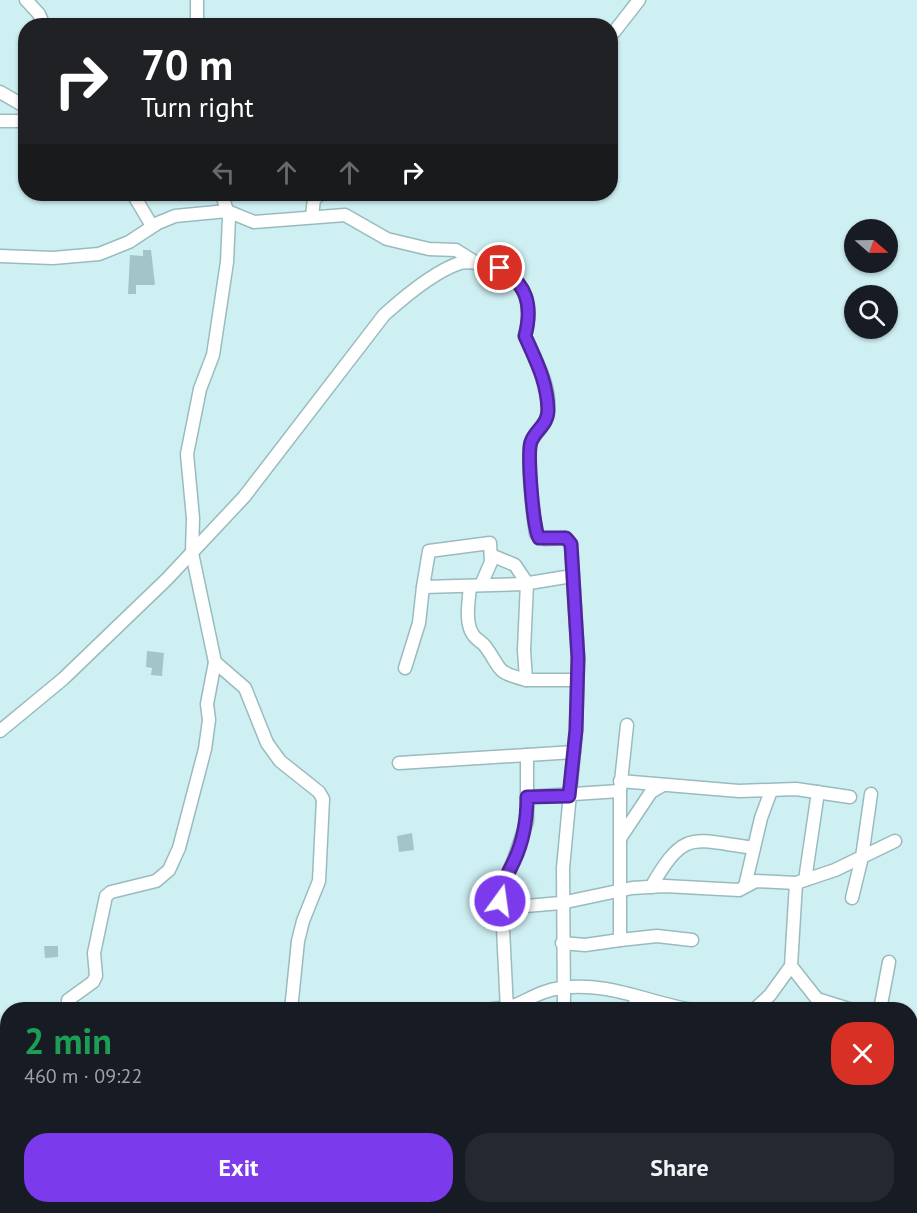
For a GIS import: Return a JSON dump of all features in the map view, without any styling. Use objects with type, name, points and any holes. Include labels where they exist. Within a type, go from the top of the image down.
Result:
[{"type":"street","points":[[26,0],[41,18]]},
{"type":"street","points":[[197,0],[197,18]]},
{"type":"street","points":[[618,27],[639,0]]},
{"type":"street","points":[[0,92],[18,102]]},
{"type":"street","points":[[0,121],[18,121]]},
{"type":"street","points":[[137,201],[152,226]]},
{"type":"street","points":[[68,1002],[93,982],[96,976],[94,953],[106,896],[111,892],[156,881],[169,870],[179,848],[205,749],[209,720],[207,704],[215,662],[192,553],[193,518],[187,454],[200,389],[215,342],[227,262],[227,211],[224,201]]},
{"type":"street","points":[[312,216],[314,201]]},
{"type":"street","points":[[0,256],[53,258],[99,254],[129,242],[152,226],[175,216],[227,211],[254,222],[345,215],[387,239],[429,249],[456,250],[475,262]]},
{"type":"street","points":[[0,731],[63,679],[192,553],[244,497],[384,315],[423,284],[461,263],[475,262],[500,268],[520,283],[527,297],[528,324],[525,336],[536,356],[545,387],[548,413],[530,447],[532,509],[536,534],[544,539],[566,538],[571,544],[577,680],[574,752],[561,903],[564,1002]]},
{"type":"street","points":[[405,668],[419,623],[429,551],[490,543],[491,562],[475,585],[469,620],[473,635],[484,645],[503,673],[526,680],[577,680]]},
{"type":"street","points":[[491,555],[515,565],[527,583],[524,650],[526,680]]},
{"type":"street","points":[[423,587],[527,583],[572,576]]},
{"type":"street","points":[[215,662],[245,688],[267,743],[280,760],[319,792],[322,799],[319,881],[298,941],[292,1002]]},
{"type":"street","points":[[620,940],[620,786],[627,725]]},
{"type":"street","points":[[399,763],[574,752]]},
{"type":"street","points":[[507,1002],[501,888],[527,821],[527,755]]},
{"type":"street","points":[[621,837],[651,792],[663,785]]},
{"type":"street","points":[[527,797],[569,796],[620,786],[663,785],[771,791],[796,789],[850,797]]},
{"type":"street","points":[[745,886],[771,791]]},
{"type":"street","points":[[763,1002],[791,966],[800,881],[818,792]]},
{"type":"street","points":[[852,898],[862,856],[871,794]]},
{"type":"street","points":[[501,908],[561,903],[621,890],[651,887],[739,890],[745,886],[770,880],[800,881],[835,870],[895,840]]},
{"type":"street","points":[[651,887],[667,859],[679,846],[690,842],[754,848]]},
{"type":"street","points":[[562,943],[585,945],[657,936],[692,940]]},
{"type":"street","points":[[882,1002],[889,962]]},
{"type":"street","points":[[791,966],[817,999],[827,1002]]},
{"type":"street","points":[[519,1002],[540,992],[563,987],[610,988],[633,1002]]},
{"type":"building","points":[[143,250],[151,250],[155,285],[136,285],[136,294],[128,294],[130,255],[143,256]]},
{"type":"building","points":[[147,651],[164,653],[162,676],[151,675],[152,668],[146,667]]},
{"type":"building","points":[[412,833],[414,850],[399,852],[397,836]]},
{"type":"building","points":[[44,946],[58,946],[58,957],[45,958]]},
{"type":"route","points":[[500,268],[520,283],[527,297],[528,324],[525,336],[536,356],[545,387],[548,413],[540,431],[531,440],[530,447],[532,509],[536,534],[539,538],[566,538],[571,544],[578,658],[576,730],[569,796],[527,797],[527,821],[521,842],[501,888],[500,901]]}]
